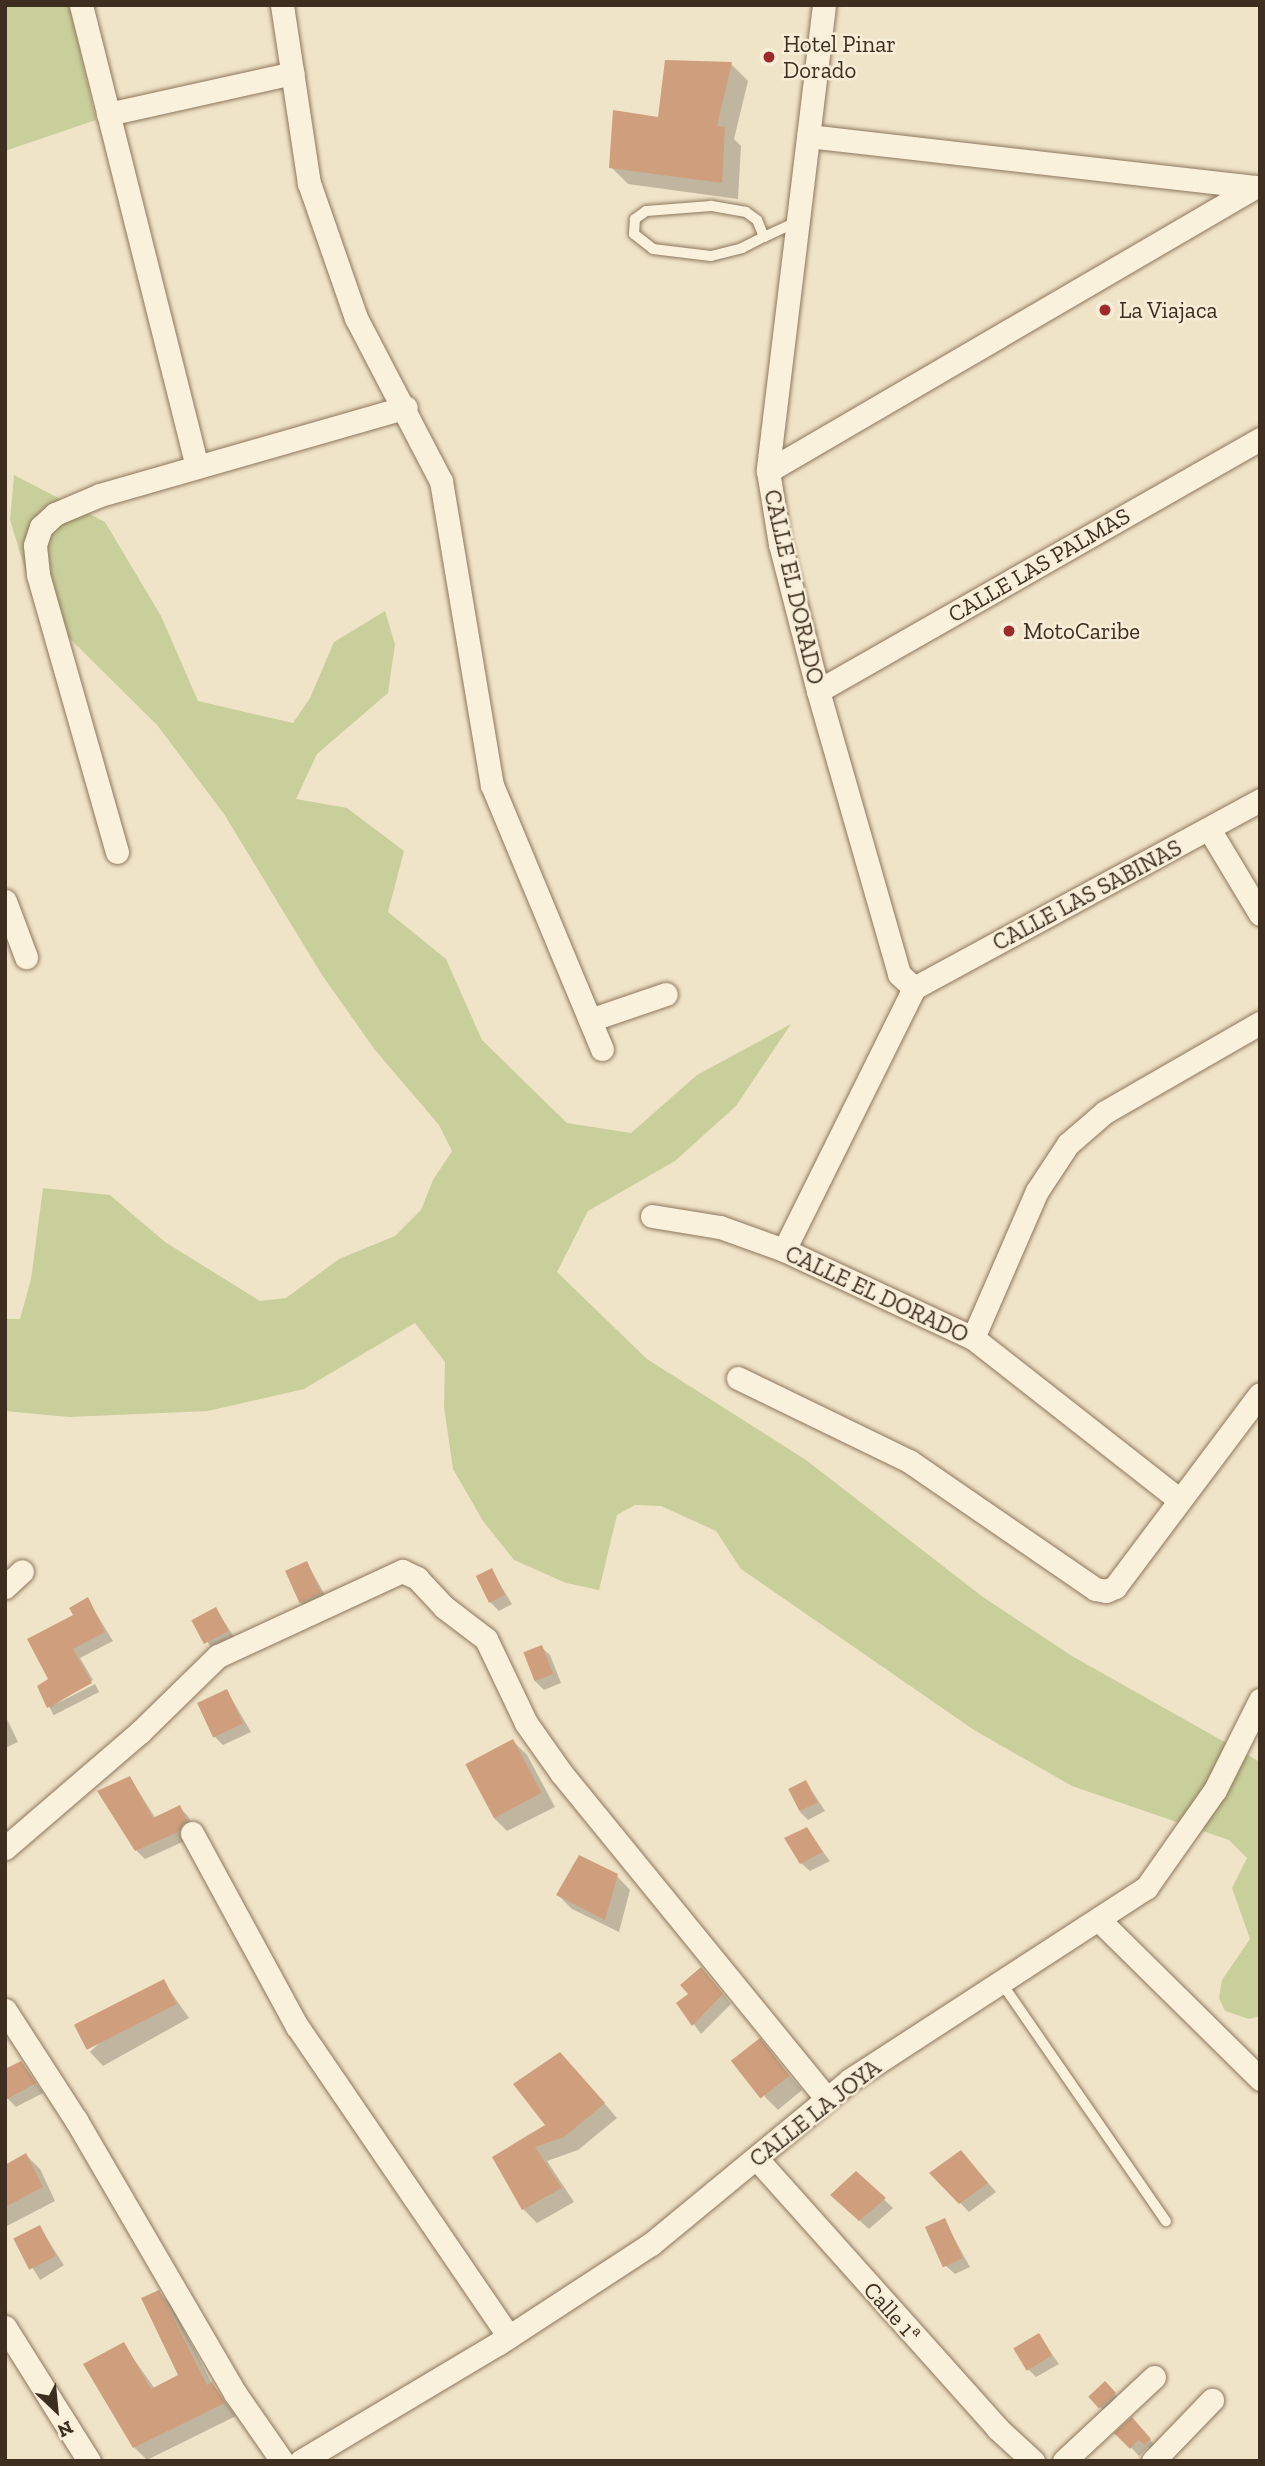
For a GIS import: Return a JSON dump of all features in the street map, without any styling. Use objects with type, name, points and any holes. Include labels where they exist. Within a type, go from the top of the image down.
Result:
[{"type":"street","points":[[81,5],[197,467]]},
{"type":"street","points":[[282,5],[309,183],[356,318],[406,407],[441,481],[492,785],[602,1049]]},
{"type":"street","name":"CALLE EL DORADO","points":[[824,5],[768,471],[780,544],[818,691],[900,974],[914,988]]},
{"type":"street","points":[[108,114],[293,73]]},
{"type":"street","points":[[808,136],[1257,187]]},
{"type":"street","points":[[768,471],[1257,187]]},
{"type":"street","points":[[117,852],[38,574],[35,545],[41,527],[78,503],[406,407]]},
{"type":"street","name":"CALLE LAS PALMAS","points":[[818,691],[1260,439]]},
{"type":"street","name":"CALLE LAS SABINAS","points":[[914,988],[1260,800]]},
{"type":"street","points":[[1209,829],[1260,914]]},
{"type":"street","points":[[5,901],[26,957]]},
{"type":"street","points":[[784,1250],[914,988]]},
{"type":"street","points":[[590,1020],[666,994]]},
{"type":"street","points":[[973,1338],[1037,1191],[1068,1144],[1105,1112],[1260,1023]]},
{"type":"street","name":"CALLE EL DORADO","points":[[652,1216],[720,1227],[784,1250],[973,1338],[1178,1500]]},
{"type":"street","points":[[738,1378],[909,1461],[1095,1589],[1115,1587],[1260,1394]]},
{"type":"street","points":[[5,1587],[22,1571]]},
{"type":"street","points":[[5,1848],[140,1732],[218,1656],[402,1571],[417,1578],[444,1607],[486,1639],[526,1723],[562,1774],[827,2099]]},
{"type":"street","name":"CALLE LA JOYA","points":[[302,2461],[509,2337],[652,2244],[850,2080],[1003,1985],[1146,1888],[1215,1790],[1260,1700]]},
{"type":"street","points":[[192,1833],[297,2026],[509,2337]]},
{"type":"street","points":[[1098,1919],[1260,2079]]},
{"type":"street","points":[[5,2010],[76,2120],[235,2393],[282,2461]]},
{"type":"street","name":"Calle 1ª","points":[[757,2158],[988,2418],[1033,2461]]},
{"type":"street","points":[[5,2327],[89,2461]]},
{"type":"street","points":[[1065,2461],[1154,2377]]},
{"type":"street","points":[[1153,2461],[1212,2400]]},
{"type":"lane","points":[[764,237],[757,220],[746,212],[711,206],[646,211],[635,219],[634,233],[653,249],[711,256],[764,237],[797,220]]},
{"type":"lane","points":[[1003,1985],[1166,2221]]},
{"type":"green space","points":[[5,5],[69,5],[96,120],[5,151]]},
{"type":"green space","points":[[14,475],[105,522],[161,616],[198,701],[293,723],[310,698],[334,642],[385,611],[395,644],[388,693],[317,754],[296,799],[347,808],[404,851],[388,912],[446,959],[482,1040],[567,1123],[631,1133],[697,1075],[791,1024],[736,1106],[675,1161],[588,1211],[557,1272],[647,1359],[806,1460],[983,1597],[1072,1656],[1260,1762],[1260,2016],[1249,2019],[1225,2011],[1219,1998],[1222,1980],[1250,1939],[1232,1888],[1247,1858],[1229,1840],[1072,1786],[974,1730],[741,1569],[716,1531],[661,1506],[635,1505],[617,1515],[599,1590],[566,1583],[514,1560],[483,1521],[453,1469],[444,1407],[445,1362],[415,1323],[304,1389],[208,1411],[69,1417],[5,1411],[5,1319],[20,1319],[31,1279],[43,1188],[110,1195],[165,1242],[260,1301],[286,1298],[339,1259],[395,1236],[421,1210],[433,1180],[452,1151],[439,1125],[375,1050],[322,975],[224,814],[157,725],[36,605],[10,520]]},
{"type":"building","points":[[665,60],[732,62],[717,126],[725,127],[722,183],[609,168],[613,110],[658,117]]},
{"type":"building","points":[[307,1561],[321,1593],[299,1603],[285,1571]]},
{"type":"building","points":[[492,1568],[505,1595],[489,1603],[476,1576]]},
{"type":"building","points":[[88,1597],[105,1632],[73,1649],[92,1683],[47,1708],[37,1686],[48,1679],[27,1639],[73,1615],[69,1608]]},
{"type":"building","points":[[216,1607],[229,1631],[204,1644],[191,1620]]},
{"type":"building","points":[[542,1645],[553,1674],[534,1681],[523,1652]]},
{"type":"building","points":[[227,1689],[243,1723],[213,1737],[197,1703]]},
{"type":"building","points":[[513,1739],[542,1793],[494,1818],[465,1764]]},
{"type":"building","points":[[130,1776],[153,1818],[180,1805],[187,1820],[178,1832],[135,1851],[97,1791]]},
{"type":"building","points":[[806,1780],[817,1802],[800,1811],[788,1789]]},
{"type":"building","points":[[807,1827],[823,1852],[800,1864],[784,1838]]},
{"type":"building","points":[[579,1855],[618,1874],[605,1920],[556,1895]]},
{"type":"building","points":[[701,1967],[723,1994],[692,2026],[676,2003],[688,1994],[680,1985]]},
{"type":"building","points":[[164,1979],[177,2004],[87,2050],[74,2025]]},
{"type":"building","points":[[760,2038],[790,2076],[760,2099],[731,2061]]},
{"type":"building","points":[[560,2052],[605,2103],[564,2137],[535,2147],[562,2188],[522,2210],[492,2157],[545,2125],[513,2084]]},
{"type":"building","points":[[21,2061],[36,2083],[5,2100],[5,2069]]},
{"type":"building","points":[[961,2150],[988,2183],[959,2204],[929,2173]]},
{"type":"building","points":[[26,2153],[43,2187],[5,2207],[5,2165]]},
{"type":"building","points":[[856,2171],[886,2198],[859,2221],[830,2195]]},
{"type":"building","points":[[945,2218],[963,2258],[943,2267],[925,2227]]},
{"type":"building","points":[[40,2225],[56,2256],[29,2270],[13,2239]]},
{"type":"building","points":[[159,2290],[207,2385],[212,2382],[225,2403],[133,2448],[83,2364],[124,2342],[151,2389],[178,2375],[141,2298]]},
{"type":"building","points":[[1039,2333],[1052,2355],[1027,2371],[1013,2348]]},
{"type":"building","points":[[1105,2381],[1116,2393],[1099,2408],[1088,2397]]},
{"type":"building","points":[[1132,2417],[1151,2439],[1145,2445],[1138,2440],[1130,2449],[1114,2433]]},
{"type":"place","name":"Hotel Pinar Dorado","points":[[769,57]]},
{"type":"place","name":"La Viajaca","points":[[1105,310]]},
{"type":"place","name":"MotoCaribe","points":[[1009,631]]}]
